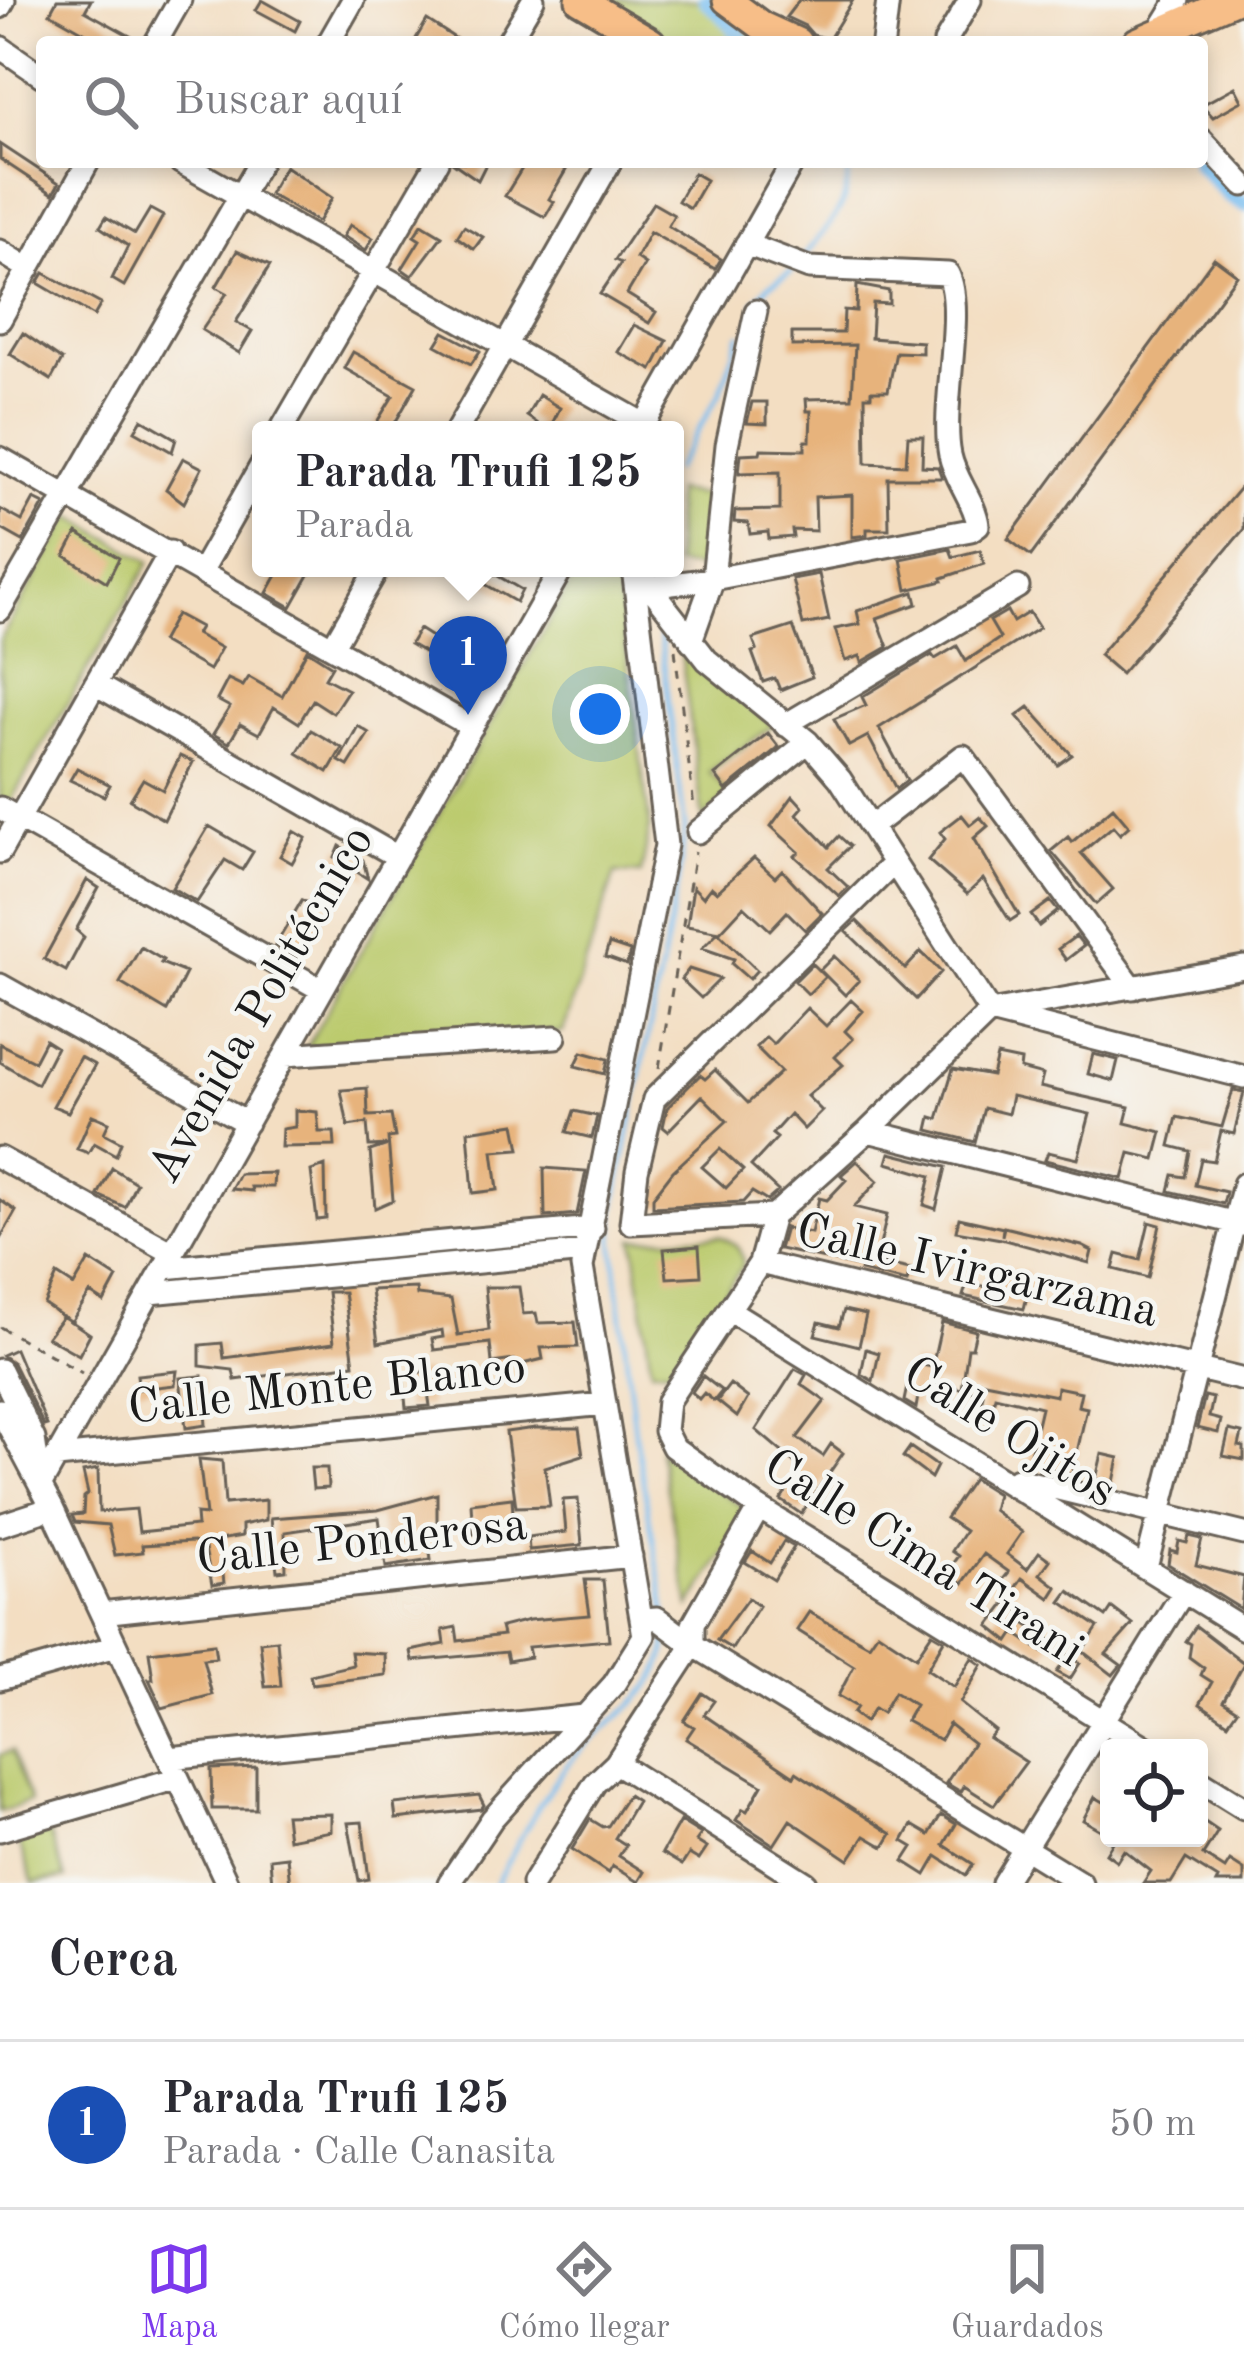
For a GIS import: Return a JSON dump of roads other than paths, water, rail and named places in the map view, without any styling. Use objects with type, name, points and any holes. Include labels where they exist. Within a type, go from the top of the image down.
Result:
[{"type":"main road","points":[[580,0],[641,36]]},
{"type":"main road","points":[[728,0],[784,36]]},
{"type":"main road","points":[[1152,36],[1234,0]]},
{"type":"street","points":[[159,36],[180,0]]},
{"type":"street","points":[[332,36],[353,0]]},
{"type":"street","points":[[512,36],[533,0]]},
{"type":"street","points":[[884,36],[888,0]]},
{"type":"street","points":[[949,36],[970,0]]},
{"type":"street","points":[[1149,36],[1178,0]]},
{"type":"street","points":[[0,47],[36,72]]},
{"type":"street","points":[[1208,144],[1234,164],[1244,185]]},
{"type":"street","points":[[0,320],[85,168]]},
{"type":"street","points":[[191,168],[506,344],[632,421]]},
{"type":"street","points":[[0,610],[256,168]]},
{"type":"street","points":[[286,421],[433,168]]},
{"type":"street","points":[[462,421],[607,168]]},
{"type":"street","points":[[645,421],[790,168]]},
{"type":"street","points":[[683,577],[713,579],[978,525],[949,453],[948,371],[954,318],[948,274],[808,268],[746,244]]},
{"type":"street","points":[[0,251],[29,269]]},
{"type":"street","points":[[691,641],[713,579],[727,445],[756,310]]},
{"type":"street","points":[[0,458],[472,727]]},
{"type":"street","points":[[202,570],[252,482]]},
{"type":"street","points":[[0,852],[9,814],[95,684],[170,552]]},
{"type":"street","points":[[333,646],[373,577]]},
{"type":"street","name":"Avenida Politécnico","points":[[40,1486],[557,577]]},
{"type":"street","points":[[638,577],[665,845],[585,1252],[584,1292],[631,1556],[667,1628],[1081,1883]]},
{"type":"street","points":[[640,577],[691,641],[740,691],[808,742],[840,779],[990,1012],[1244,1077]]},
{"type":"street","points":[[785,725],[1018,587]]},
{"type":"street","points":[[95,684],[398,857]]},
{"type":"street","points":[[698,832],[808,742]]},
{"type":"street","points":[[871,827],[963,756],[1133,988]]},
{"type":"street","points":[[9,814],[322,990]]},
{"type":"street","points":[[773,1216],[631,1223],[654,1099],[893,864]]},
{"type":"street","points":[[729,1310],[760,1263],[773,1216],[990,1012],[1244,967]]},
{"type":"street","points":[[0,985],[247,1124]]},
{"type":"street","points":[[285,1055],[555,1037]]},
{"type":"street","points":[[868,1131],[1239,1224]]},
{"type":"street","points":[[0,1158],[168,1261],[592,1228]]},
{"type":"street","points":[[1146,1567],[1239,1224],[1244,1184]]},
{"type":"street","points":[[150,1293],[585,1252]]},
{"type":"street","name":"Calle Ivirgarzama","points":[[760,1263],[1244,1380]]},
{"type":"street","name":"Calle Cima Tirani","points":[[729,1310],[668,1401],[665,1431],[673,1447],[759,1508],[1132,1739]]},
{"type":"street","name":"Calle Ojitos","points":[[729,1310],[1244,1629]]},
{"type":"street","points":[[0,1370],[34,1439],[40,1486]]},
{"type":"street","name":"Calle Monte Blanco","points":[[57,1457],[604,1404]]},
{"type":"street","points":[[0,1410],[52,1508],[227,1883]]},
{"type":"street","points":[[998,1474],[1244,1534]]},
{"type":"street","points":[[0,1525],[52,1508]]},
{"type":"street","points":[[448,1883],[492,1819],[630,1664],[644,1636],[693,1624],[759,1508]]},
{"type":"street","name":"Calle Ponderosa","points":[[101,1613],[631,1556]]},
{"type":"street","points":[[1003,1883],[1184,1591]]},
{"type":"street","points":[[533,1883],[595,1783],[616,1763],[667,1628]]},
{"type":"street","points":[[0,1679],[116,1646]]},
{"type":"street","points":[[0,1830],[174,1768],[584,1716]]},
{"type":"street","points":[[616,1763],[806,1883]]},
{"type":"street","points":[[1208,1786],[1244,1808]]},
{"type":"waterway","points":[[706,0],[740,36]]},
{"type":"waterway","points":[[802,259],[841,206],[849,168]]},
{"type":"waterway","points":[[1204,168],[1244,204]]},
{"type":"waterway","points":[[754,303],[768,286],[791,272]]},
{"type":"waterway","points":[[684,454],[720,393],[740,335]]},
{"type":"waterway","points":[[657,611],[685,827],[614,1211],[613,1240],[636,1441],[666,1613]]},
{"type":"waterway","points":[[496,1883],[562,1771],[647,1689],[664,1656],[667,1636]]},
{"type":"place","name":"Parada Trufi 125","points":[[468,715]]}]
